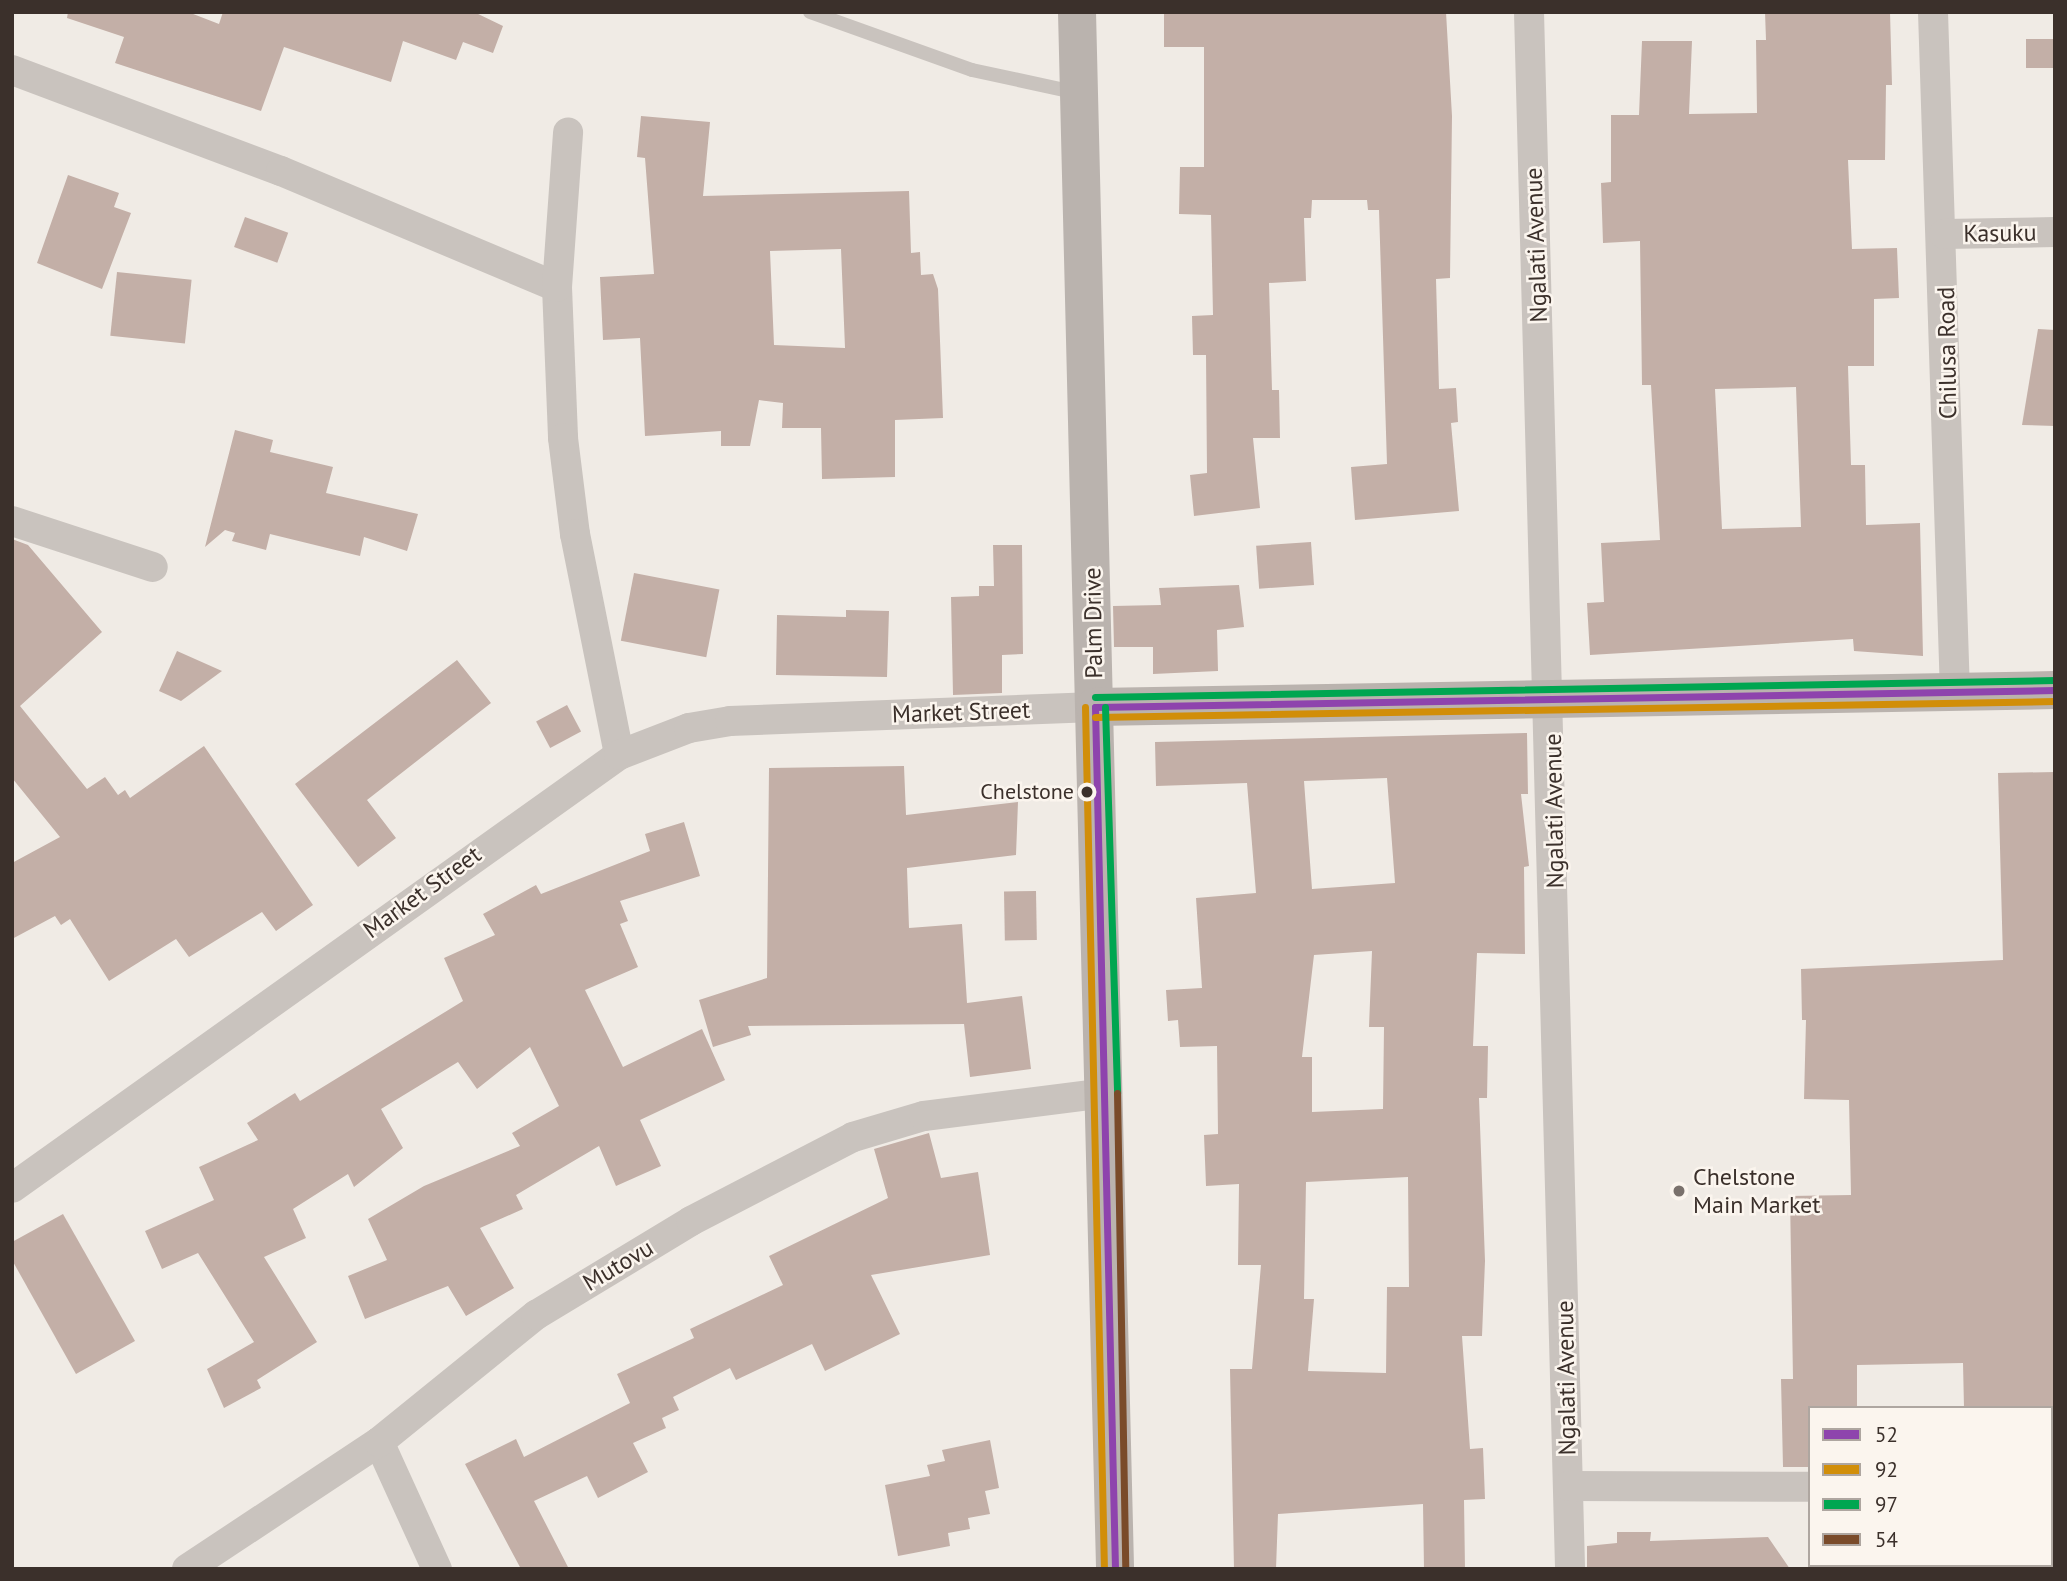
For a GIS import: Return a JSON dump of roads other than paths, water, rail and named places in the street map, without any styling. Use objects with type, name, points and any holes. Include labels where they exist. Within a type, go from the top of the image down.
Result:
[{"type":"street","name":"Palm Drive","points":[[1077,12],[1107,1093],[1115,1569]]},
{"type":"street","name":"Ngalati Avenue","points":[[1529,12],[1551,698],[1570,1569]]},
{"type":"street","name":"Chilusa Road","points":[[1933,12],[1944,234],[1955,694]]},
{"type":"street","points":[[12,70],[281,171],[557,287]]},
{"type":"street","points":[[568,132],[557,287],[563,438],[575,534],[619,755]]},
{"type":"street","name":"Kasuku","points":[[1944,234],[2055,232]]},
{"type":"street","points":[[12,522],[153,567]]},
{"type":"street","name":"Market Street","points":[[12,1188],[619,755],[689,728],[730,721],[1095,707],[1551,698],[1955,694],[2055,690]]},
{"type":"street","name":"Mutovu","points":[[187,1569],[379,1442],[536,1315],[691,1221],[853,1137],[924,1116],[1107,1093]]},
{"type":"street","points":[[379,1442],[437,1569]]},
{"type":"street","points":[[1569,1486],[1808,1487]]},
{"type":"lane","points":[[810,12],[972,70],[1080,93]]},
{"type":"place","name":"Chelstone","points":[[1087,792]]},
{"type":"place","name":"Chelstone Main Market","points":[[1679,1191]]}]
